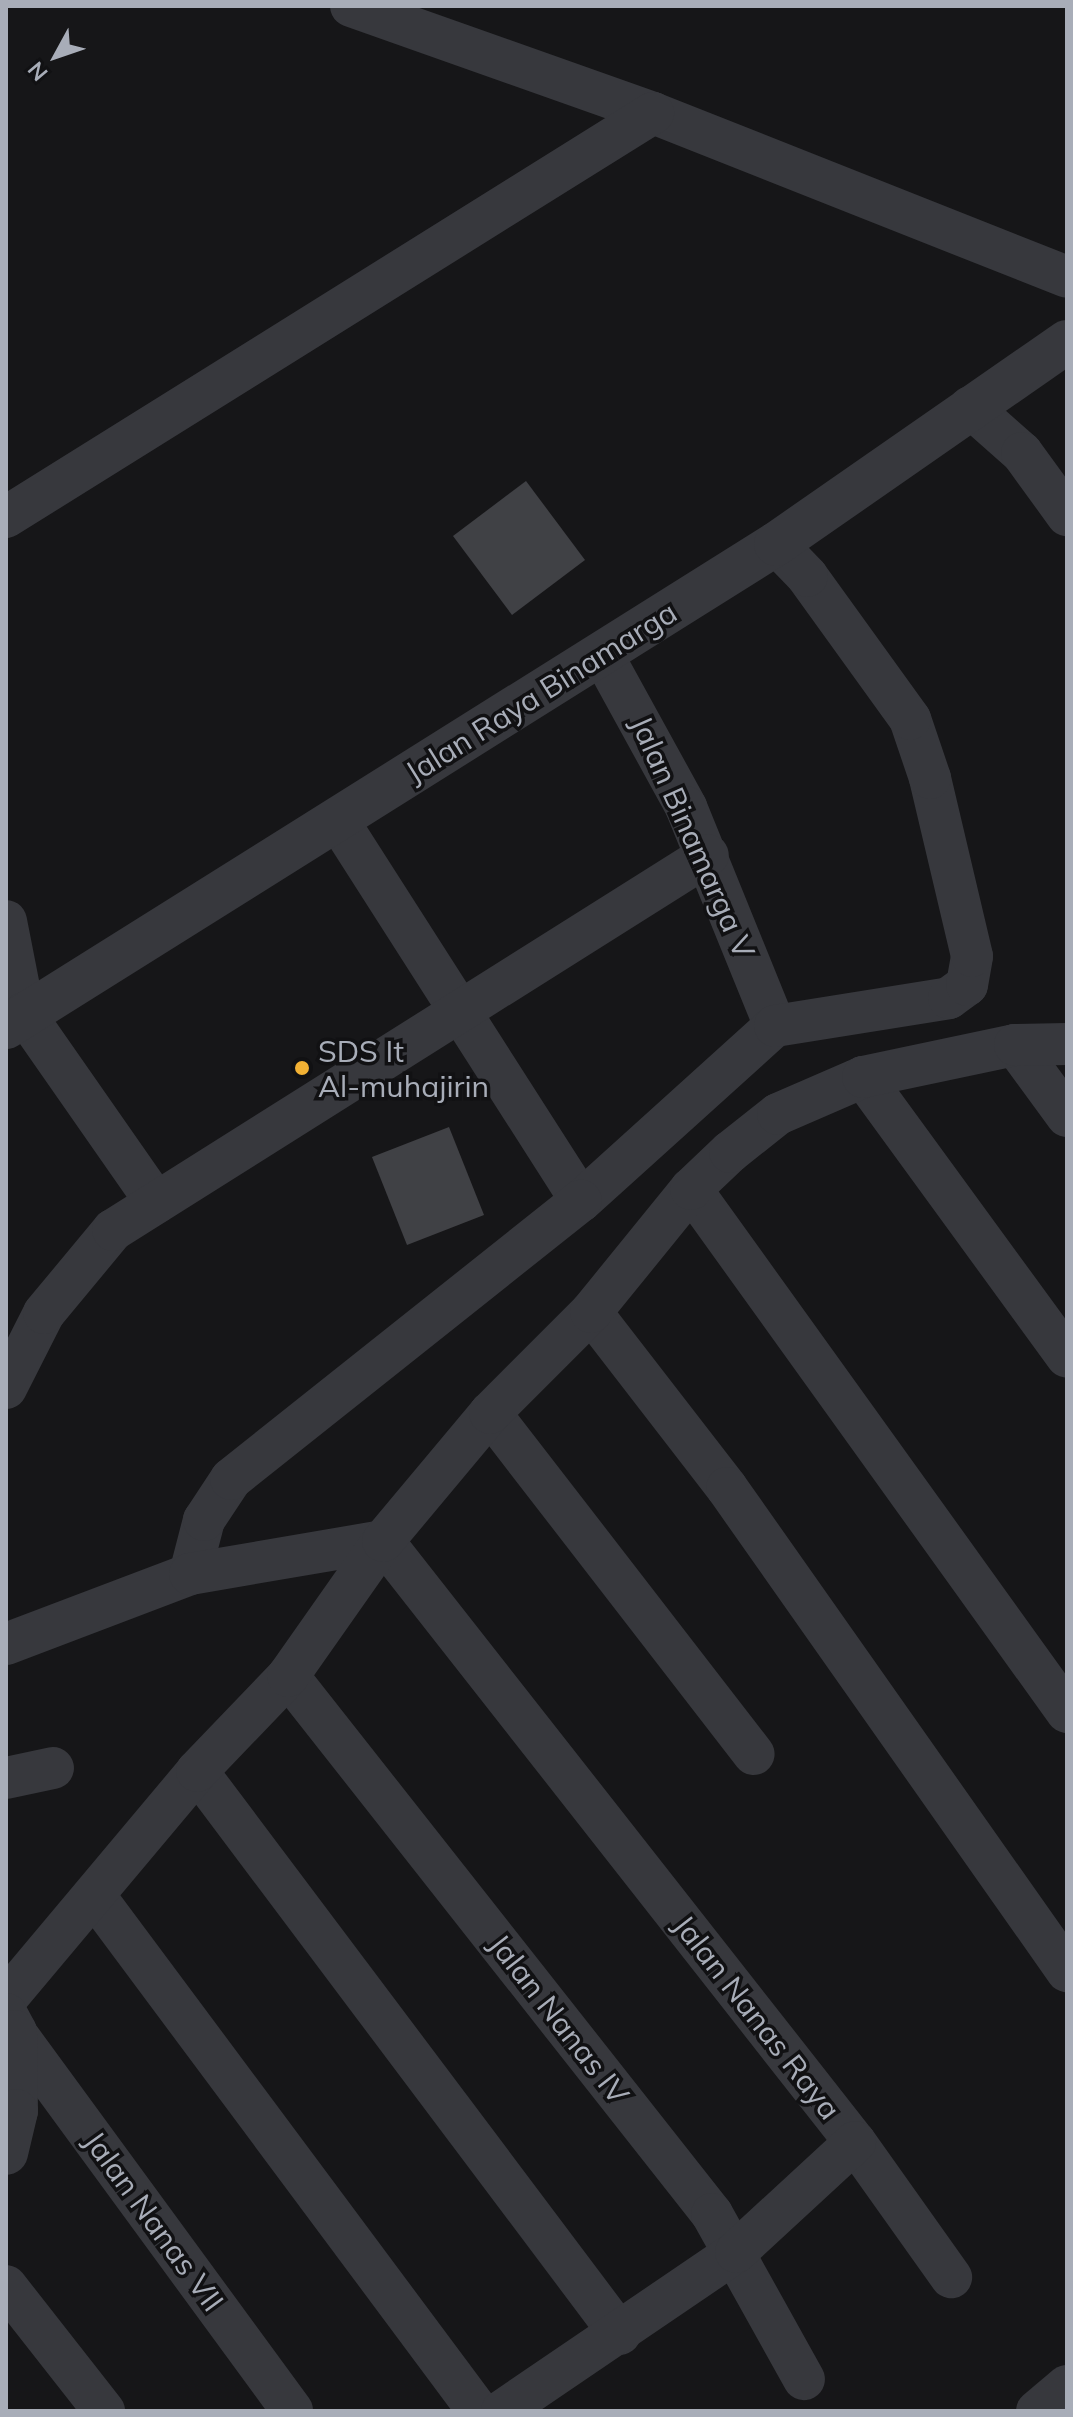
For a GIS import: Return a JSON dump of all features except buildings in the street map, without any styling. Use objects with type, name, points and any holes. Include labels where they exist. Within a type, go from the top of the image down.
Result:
[{"type":"street","points":[[351,6],[653,113],[1067,277]]},
{"type":"street","points":[[8,513],[653,113]]},
{"type":"street","name":"Jalan Raya Binamarga","points":[[15,1020],[776,544],[1067,342]]},
{"type":"street","points":[[970,407],[1022,453],[1067,515]]},
{"type":"street","points":[[190,1574],[204,1520],[231,1479],[581,1201],[775,1026],[949,998],[967,985],[972,956],[930,778],[910,719],[825,600],[776,544]]},
{"type":"street","name":"Jalan Binamarga V","points":[[602,654],[708,855],[775,1026]]},
{"type":"street","points":[[337,819],[581,1201]]},
{"type":"street","points":[[6,1388],[44,1313],[113,1230],[457,1010],[708,855]]},
{"type":"street","points":[[6,921],[15,1020],[156,1202]]},
{"type":"street","points":[[6,2153],[16,2111],[9,2015],[94,1895],[197,1771],[288,1676],[383,1541],[490,1413],[591,1312],[691,1189],[778,1114],[863,1077],[1015,1045],[1067,1044]]},
{"type":"street","points":[[1015,1045],[1067,1116]]},
{"type":"street","points":[[863,1077],[1067,1357]]},
{"type":"street","points":[[691,1189],[1067,1712]]},
{"type":"street","points":[[591,1312],[727,1488],[1067,1971]]},
{"type":"street","points":[[490,1413],[754,1754]]},
{"type":"street","points":[[6,1644],[190,1574],[383,1541]]},
{"type":"street","name":"Jalan Nanas Raya","points":[[383,1541],[855,2142],[736,2252],[620,2334],[502,2411]]},
{"type":"street","name":"Jalan Nanas IV","points":[[288,1676],[712,2214],[736,2252],[804,2379]]},
{"type":"street","points":[[6,1778],[53,1768]]},
{"type":"street","points":[[197,1771],[620,2334]]},
{"type":"street","points":[[94,1895],[478,2411]]},
{"type":"street","name":"Jalan Nanas VII","points":[[9,2015],[292,2411]]},
{"type":"street","points":[[855,2142],[951,2277]]},
{"type":"street","points":[[6,2286],[104,2411]]},
{"type":"street","points":[[1037,2411],[1067,2386]]},
{"type":"place","name":"SDS It Al-muhajirin","points":[[302,1068]]}]
